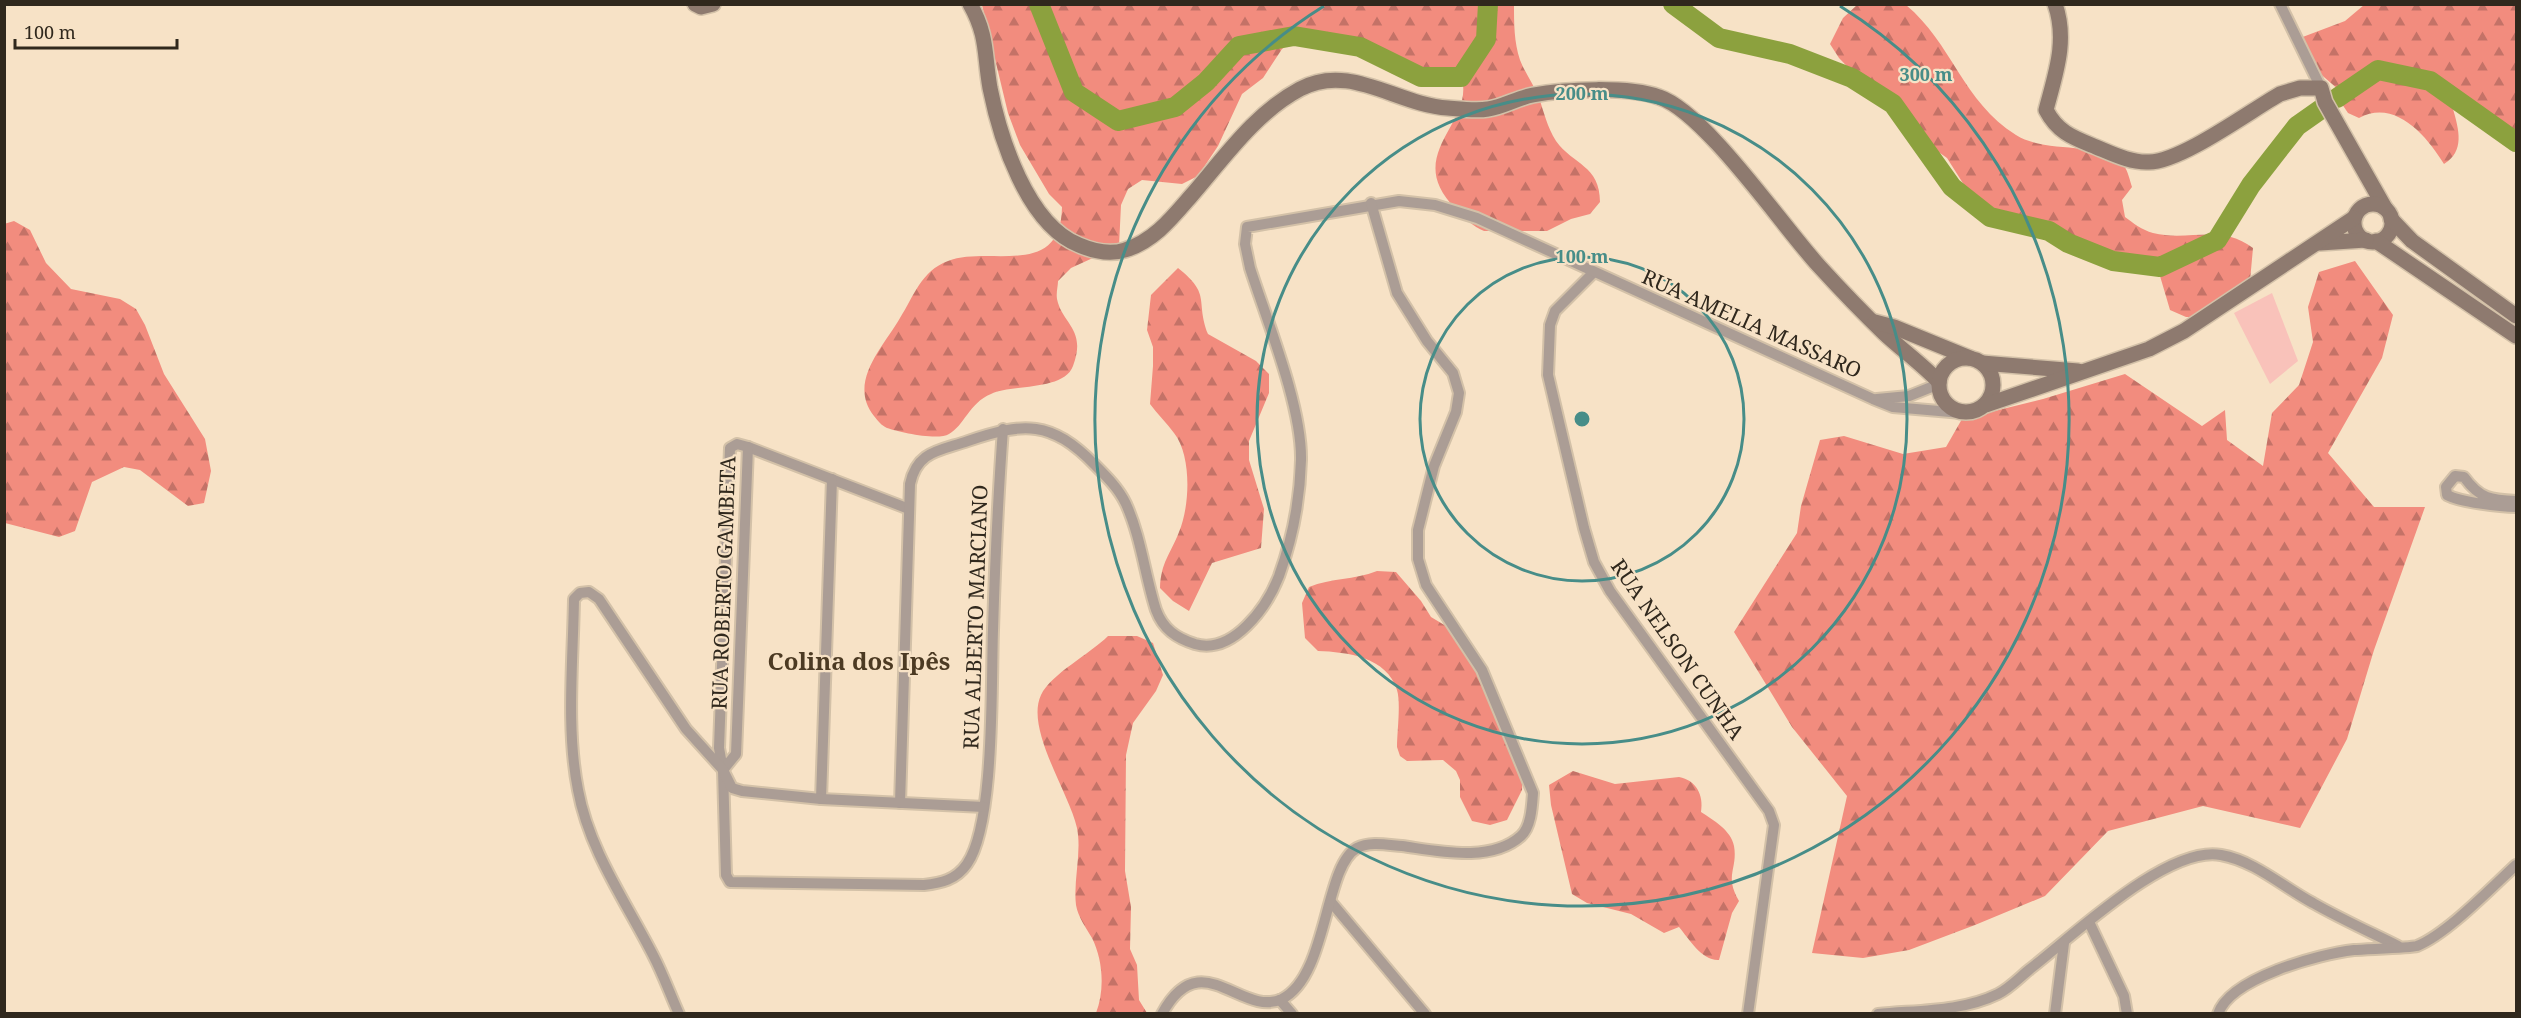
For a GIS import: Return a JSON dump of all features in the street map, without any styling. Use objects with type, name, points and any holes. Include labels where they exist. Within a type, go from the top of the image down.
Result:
[{"type":"street","points":[[694,4],[701,7],[713,4]]},
{"type":"street","points":[[970,4],[980,22],[986,40],[990,86],[1003,144],[1036,206],[1051,227],[1077,245],[1105,252],[1124,251],[1162,230],[1250,128],[1272,108],[1302,88],[1317,83],[1337,78],[1424,106],[1479,109],[1488,109],[1532,95],[1612,90],[1659,97],[1678,108],[1703,129],[1818,265],[1939,383]]},
{"type":"street","points":[[2055,4],[2062,36],[2060,55],[2046,110],[2053,123],[2064,134],[2131,161],[2150,163],[2171,158],[2280,93],[2300,88],[2322,88]]},
{"type":"street","points":[[2280,4],[2322,88],[2325,102],[2388,214],[2390,231],[2371,241],[2320,243]]},
{"type":"street","points":[[2087,372],[1955,360],[1944,369],[1939,383],[1940,394],[1946,404],[1962,413],[1975,411],[1986,405],[2087,372],[2149,349],[2184,331],[2276,268],[2320,243],[2354,218],[2366,205],[2368,178]]},
{"type":"street","name":"RUA AMELIA MASSARO","points":[[1003,429],[1038,428],[1060,435],[1082,451],[1112,482],[1126,504],[1161,624],[1174,636],[1209,647],[1223,644],[1242,631],[1266,600],[1279,577],[1294,516],[1301,460],[1299,429],[1250,268],[1245,244],[1248,227],[1371,203],[1399,201],[1435,205],[1477,218],[1593,273],[1873,399],[1900,408],[1962,413]]},
{"type":"street","points":[[1165,1012],[1181,990],[1199,983],[1219,984],[1258,1001],[1280,1000],[1294,989],[1312,963],[1345,861],[1357,848],[1380,843],[1473,853],[1502,848],[1522,835],[1531,814],[1533,794],[1482,670],[1426,585],[1418,559],[1418,530],[1434,465],[1456,412],[1459,393],[1453,373],[1427,341],[1397,293],[1371,203]]},
{"type":"street","points":[[2366,205],[2379,205],[2412,241],[2517,316]]},
{"type":"street","points":[[2354,218],[2357,234],[2517,336]]},
{"type":"street","name":"RUA NELSON CUNHA","points":[[1593,273],[1554,311],[1550,325],[1548,375],[1594,562],[1610,591],[1769,811],[1774,825],[1748,1014]]},
{"type":"street","points":[[1875,322],[1894,327],[1979,361],[1994,380],[1993,394],[1986,405]]},
{"type":"street","points":[[1873,399],[1909,396],[1939,383]]},
{"type":"street","points":[[900,803],[909,509],[913,468],[925,456],[1003,429]]},
{"type":"street","name":"RUA ALBERTO MARCIANO","points":[[723,770],[726,875],[734,883],[943,883],[958,874],[968,863],[979,833],[984,807],[1003,429]]},
{"type":"street","name":"RUA ROBERTO GAMBETA","points":[[737,444],[748,447],[736,754],[723,770],[719,748],[730,448],[737,444]]},
{"type":"street","points":[[748,447],[909,509]]},
{"type":"street","points":[[2517,501],[2491,500],[2474,490],[2464,477],[2455,476],[2446,487],[2447,495],[2454,499],[2472,500],[2491,506],[2517,507]]},
{"type":"street","points":[[821,799],[832,479]]},
{"type":"street","points":[[679,1014],[653,956],[598,852],[578,792],[573,749],[573,599],[579,593],[589,592],[598,599],[686,729],[723,770],[732,788],[742,792],[821,799],[984,807]]},
{"type":"street","points":[[1878,1014],[1977,1008],[2001,993],[2089,922],[2153,875],[2187,858],[2204,854],[2244,861],[2312,903],[2398,946]]},
{"type":"street","points":[[2218,1014],[2233,993],[2264,976],[2319,957],[2398,946],[2415,947],[2428,940],[2517,865]]},
{"type":"street","points":[[1331,902],[1425,1014]]},
{"type":"street","points":[[2089,922],[2124,996],[2127,1014]]},
{"type":"street","points":[[2055,1014],[2064,943]]},
{"type":"street","points":[[1280,1000],[1292,1014]]},
{"type":"green space","points":[[982,5],[1514,5],[1518,53],[1535,88],[1550,130],[1563,149],[1596,180],[1600,202],[1590,214],[1571,219],[1547,231],[1484,231],[1480,229],[1456,209],[1440,188],[1435,169],[1438,152],[1461,103],[1463,86],[1457,67],[1440,68],[1422,75],[1393,74],[1365,58],[1333,33],[1306,34],[1297,37],[1282,49],[1263,78],[1242,94],[1218,146],[1198,176],[1182,184],[1142,180],[1128,189],[1121,205],[1119,246],[1071,268],[1058,281],[1057,299],[1077,343],[1077,354],[1068,374],[1049,383],[1000,391],[983,398],[959,426],[944,436],[918,435],[887,428],[874,416],[867,403],[864,390],[866,377],[878,352],[919,285],[931,271],[948,261],[965,257],[1020,255],[1036,252],[1050,244],[1058,230],[1062,207],[1049,194],[1020,145],[1008,113]]},
{"type":"green space","points":[[1857,5],[1906,5],[1935,37],[1983,106],[2016,135],[2043,144],[2101,153],[2124,166],[2132,187],[2122,200],[2125,217],[2138,226],[2153,233],[2166,235],[2229,236],[2253,248],[2250,281],[2203,317],[2186,317],[2170,310],[2160,276],[2124,263],[2111,253],[2062,239],[2029,222],[2012,219],[1979,199],[1966,188],[1947,158],[1933,148],[1924,132],[1865,85],[1839,58],[1830,44],[1843,18]]},
{"type":"green space","points":[[2364,5],[2516,5],[2516,146],[2484,121],[2457,107],[2453,109],[2458,132],[2458,146],[2451,159],[2444,164],[2429,142],[2409,123],[2397,116],[2372,113],[2359,118],[2348,113],[2342,104],[2339,90],[2317,71],[2300,38],[2345,21]]},
{"type":"green space","points":[[14,221],[30,230],[46,263],[71,289],[120,299],[136,309],[145,325],[164,374],[205,439],[211,471],[204,503],[188,506],[140,470],[124,467],[92,482],[75,531],[59,537],[5,523],[4,224]]},
{"type":"green space","points":[[2355,261],[2393,315],[2382,358],[2328,453],[2374,507],[2425,507],[2374,650],[2347,739],[2300,828],[2203,806],[2108,831],[2045,896],[1909,950],[1863,958],[1812,953],[1847,796],[1792,727],[1734,632],[1797,533],[1801,506],[1820,440],[1844,436],[1903,454],[1946,447],[1962,419],[2043,399],[2125,374],[2202,426],[2225,410],[2227,440],[2263,466],[2272,413],[2299,385],[2313,342],[2308,307],[2319,272]]},
{"type":"green space","points":[[1178,268],[1189,277],[1199,292],[1208,334],[1256,361],[1269,374],[1269,393],[1249,441],[1249,460],[1264,509],[1261,548],[1212,563],[1189,611],[1173,601],[1160,588],[1164,565],[1183,521],[1187,481],[1180,443],[1150,404],[1153,347],[1147,330],[1151,295]]},
{"type":"green space","points":[[1377,571],[1396,572],[1421,601],[1431,617],[1451,629],[1475,664],[1523,765],[1522,790],[1507,820],[1490,825],[1472,821],[1460,797],[1460,780],[1456,771],[1443,760],[1407,761],[1400,756],[1397,747],[1399,710],[1397,690],[1385,670],[1365,658],[1318,651],[1305,638],[1302,603],[1309,587]]},
{"type":"green space","points":[[1108,636],[1137,636],[1153,643],[1163,675],[1156,691],[1133,723],[1126,755],[1125,871],[1131,907],[1130,949],[1137,965],[1139,1000],[1147,1013],[1096,1013],[1101,995],[1102,975],[1096,947],[1080,918],[1076,905],[1079,847],[1077,828],[1043,743],[1039,725],[1038,709],[1041,695],[1046,687]]},
{"type":"green space","points":[[1573,771],[1615,784],[1679,777],[1694,785],[1700,794],[1701,812],[1725,830],[1734,846],[1732,885],[1739,901],[1732,913],[1719,960],[1702,953],[1679,927],[1664,933],[1631,914],[1587,903],[1572,894],[1551,805],[1549,785]]},
{"type":"shaded area","points":[[2272,293],[2298,361],[2270,384],[2234,313]]},
{"type":"waterway","points":[[1039,4],[1074,92],[1118,121],[1175,107],[1206,82],[1239,46],[1294,36],[1360,47],[1421,77],[1461,77],[1486,39],[1488,4]]},
{"type":"waterway","points":[[1673,4],[1719,38],[1790,54],[1852,78],[1893,104],[1952,187],[1990,217],[2049,231],[2068,243],[2113,261],[2160,267],[2217,240],[2251,185],[2297,126],[2324,107]]},
{"type":"waterway","points":[[2337,98],[2378,70],[2430,81],[2516,142]]},
{"type":"district","name":"Colina dos Ipês","points":[[859,660]]}]
